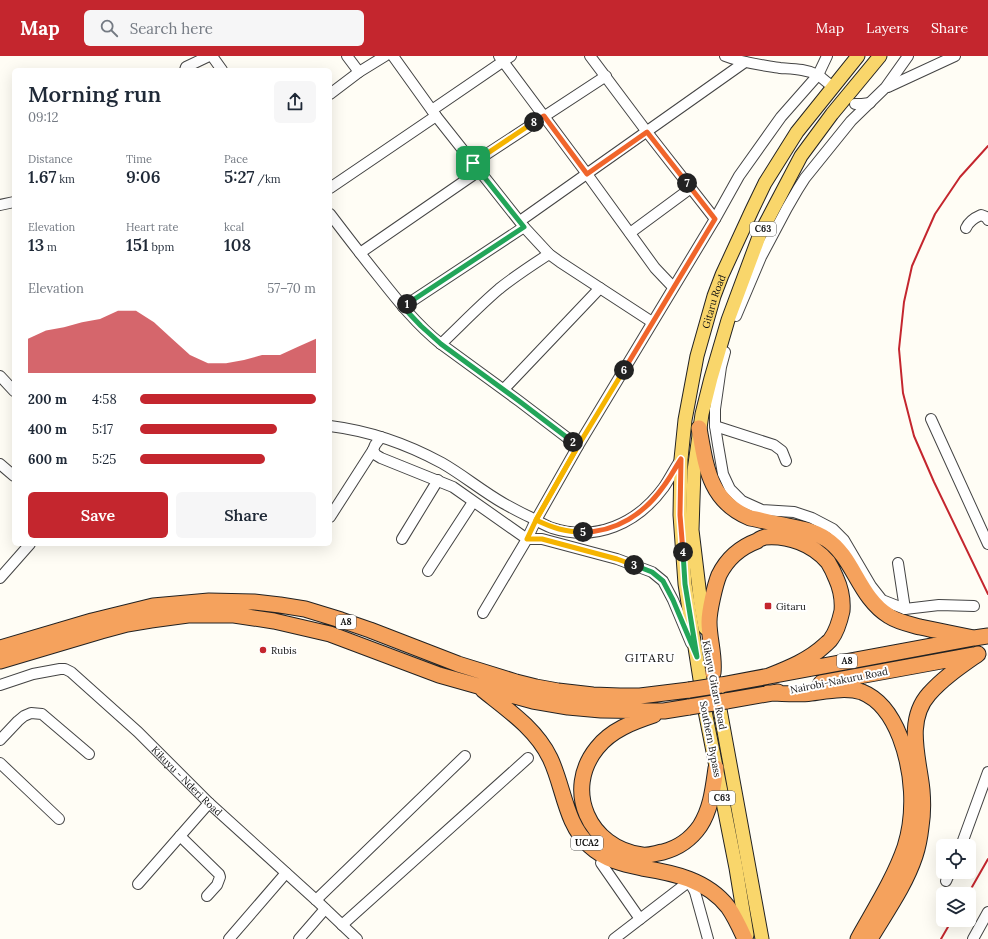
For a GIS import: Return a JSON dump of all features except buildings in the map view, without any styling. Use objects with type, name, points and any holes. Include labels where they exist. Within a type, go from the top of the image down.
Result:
[{"type":"highway","name":"C63","points":[[699,428],[709,477],[720,495],[735,510],[750,518],[810,530],[832,543],[844,556],[866,594],[876,606],[887,615],[900,622],[930,629],[983,636]]},
{"type":"highway","points":[[717,679],[708,622],[712,598],[719,574],[729,560],[746,545],[764,537],[787,538],[808,547],[828,562],[838,582],[841,593],[841,616],[838,627],[831,639],[820,649],[806,660],[769,676]]},
{"type":"highway","name":"Nairobi-Nakuru Road","points":[[0,648],[92,621],[153,606],[209,601],[254,602],[312,611],[370,630],[458,664],[536,687],[594,695],[640,696],[689,690],[717,679],[769,676],[983,636]]},
{"type":"highway","name":"A8","points":[[0,661],[127,624],[188,615],[234,615],[274,621],[330,634],[439,675],[533,701],[568,707],[601,710],[664,711]]},
{"type":"highway","name":"Nairobi-Nakuru Road","points":[[664,711],[768,694],[983,652]]},
{"type":"highway","points":[[870,939],[893,902],[915,856],[922,810],[922,790],[915,737],[916,722],[920,708],[928,695],[943,679],[983,652]]},
{"type":"highway","name":"UCA2","points":[[478,686],[513,713],[536,736],[552,763],[573,822],[589,846],[607,858],[623,864],[672,873],[701,884],[720,898],[735,918],[746,939]]},
{"type":"highway","points":[[768,694],[852,690],[867,694],[882,706],[891,718],[901,740],[909,771],[912,799],[905,847],[883,893],[858,939]]},
{"type":"highway","points":[[664,711],[632,723],[613,733],[598,746],[586,765],[583,779],[582,797],[587,816],[591,824],[605,840],[626,852],[642,855],[670,850],[688,840],[700,826],[706,815],[709,807],[716,768]]},
{"type":"main road","name":"Gitaru Road","points":[[697,657],[685,584],[680,515],[681,459],[685,420],[697,356],[714,296],[765,183],[797,132],[858,56]]},
{"type":"main road","name":"Gitaru Road","points":[[699,428],[710,378],[728,320],[760,234],[801,156],[832,114],[880,56]]},
{"type":"main road","name":"Kikuyu Gitaru Road","points":[[699,428],[692,530],[701,605],[717,679],[762,939]]},
{"type":"main road","name":"Southern Bypass","points":[[697,657],[705,711],[736,868],[746,939]]},
{"type":"street","points":[[186,68],[211,56],[220,68]]},
{"type":"street","points":[[347,56],[359,72]]},
{"type":"street","points":[[332,92],[359,72],[385,56]]},
{"type":"street","points":[[394,56],[434,113],[476,167],[522,224],[549,254],[652,322]]},
{"type":"street","points":[[590,56],[715,219]]},
{"type":"street","points":[[725,56],[731,59],[746,62],[801,70],[818,75],[828,82]]},
{"type":"street","points":[[483,612],[527,539],[536,520],[578,446],[715,219],[739,176],[781,117],[818,75],[827,56]]},
{"type":"street","points":[[908,56],[886,88],[851,122],[805,178],[761,257],[730,331],[721,367],[715,409],[715,426],[723,474],[730,489],[742,501],[762,510],[794,512],[812,518],[833,529],[844,540],[871,586],[882,600],[905,609],[939,605],[974,606]]},
{"type":"street","points":[[886,88],[955,56]]},
{"type":"street","points":[[332,187],[434,113],[504,58],[544,116],[655,268],[673,287]]},
{"type":"street","points":[[403,307],[522,224],[587,174],[746,62]]},
{"type":"street","points":[[360,253],[544,116],[606,76]]},
{"type":"street","points":[[855,104],[870,103]]},
{"type":"street","points":[[630,233],[691,188]]},
{"type":"street","points":[[0,205],[12,203]]},
{"type":"street","points":[[966,228],[969,222],[981,215],[986,217],[988,220]]},
{"type":"street","points":[[332,217],[403,307],[421,326],[441,344],[504,389],[578,446]]},
{"type":"street","points":[[441,344],[498,290],[520,273],[549,254]]},
{"type":"street","points":[[504,389],[600,288]]},
{"type":"street","points":[[0,376],[12,389]]},
{"type":"street","points":[[931,419],[988,544]]},
{"type":"street","points":[[332,426],[373,434],[410,448],[444,464],[503,503],[551,528],[572,532],[594,532],[612,528],[639,513],[663,488],[681,459]]},
{"type":"street","points":[[715,426],[774,445],[782,451],[786,461]]},
{"type":"street","points":[[332,514],[381,437]]},
{"type":"street","points":[[373,450],[376,455],[381,458],[438,480],[460,491],[473,502],[527,539],[542,539],[597,553],[652,572],[663,581],[673,600],[697,657]]},
{"type":"street","points":[[0,464],[12,474]]},
{"type":"street","points":[[402,539],[438,480]]},
{"type":"street","points":[[428,571],[473,502]]},
{"type":"street","points":[[0,578],[28,546]]},
{"type":"street","points":[[0,568],[19,556]]},
{"type":"street","points":[[898,563],[905,609]]},
{"type":"street","name":"Kikuyu - Nderi Road","points":[[0,685],[33,674],[60,669],[65,669],[71,672],[138,732],[209,803],[357,939]]},
{"type":"street","points":[[0,740],[18,721],[31,712],[42,714],[88,754]]},
{"type":"street","points":[[316,900],[465,756]]},
{"type":"street","points":[[342,925],[528,758]]},
{"type":"street","points":[[0,763],[59,819]]},
{"type":"street","points":[[964,839],[988,772]]},
{"type":"street","points":[[138,884],[209,803]]},
{"type":"street","points":[[180,836],[219,874],[220,877],[217,885],[207,896]]},
{"type":"street","points":[[601,863],[640,919]]},
{"type":"street","points":[[229,939],[286,873]]},
{"type":"street","points":[[620,937],[640,919],[687,883],[692,885],[697,896],[708,939]]},
{"type":"street","points":[[299,939],[325,909]]},
{"type":"street","points":[[973,939],[988,914]]},
{"type":"railway","points":[[988,146],[960,177],[935,214],[912,266],[904,302],[899,349],[903,393],[914,436],[934,482],[988,594]]},
{"type":"railway","points":[[972,887],[988,859]]},
{"type":"railway","points":[[941,939],[948,927]]},
{"type":"place","name":"Gitaru","points":[[768,606]]},
{"type":"place","name":"Rubis","points":[[263,650]]},
{"type":"district","name":"GITARU","points":[[650,658]]},
{"type":"route","points":[[473,163],[524,227],[403,307],[431,336],[441,344],[578,446],[536,520],[527,539],[542,539],[597,553],[652,572],[663,581],[673,600],[697,657],[685,584],[680,515],[681,459],[663,488],[651,501],[639,513],[612,528],[594,532],[572,532],[551,528],[536,520],[557,483],[578,446],[715,219],[647,132],[587,174],[544,116],[473,163]]}]
